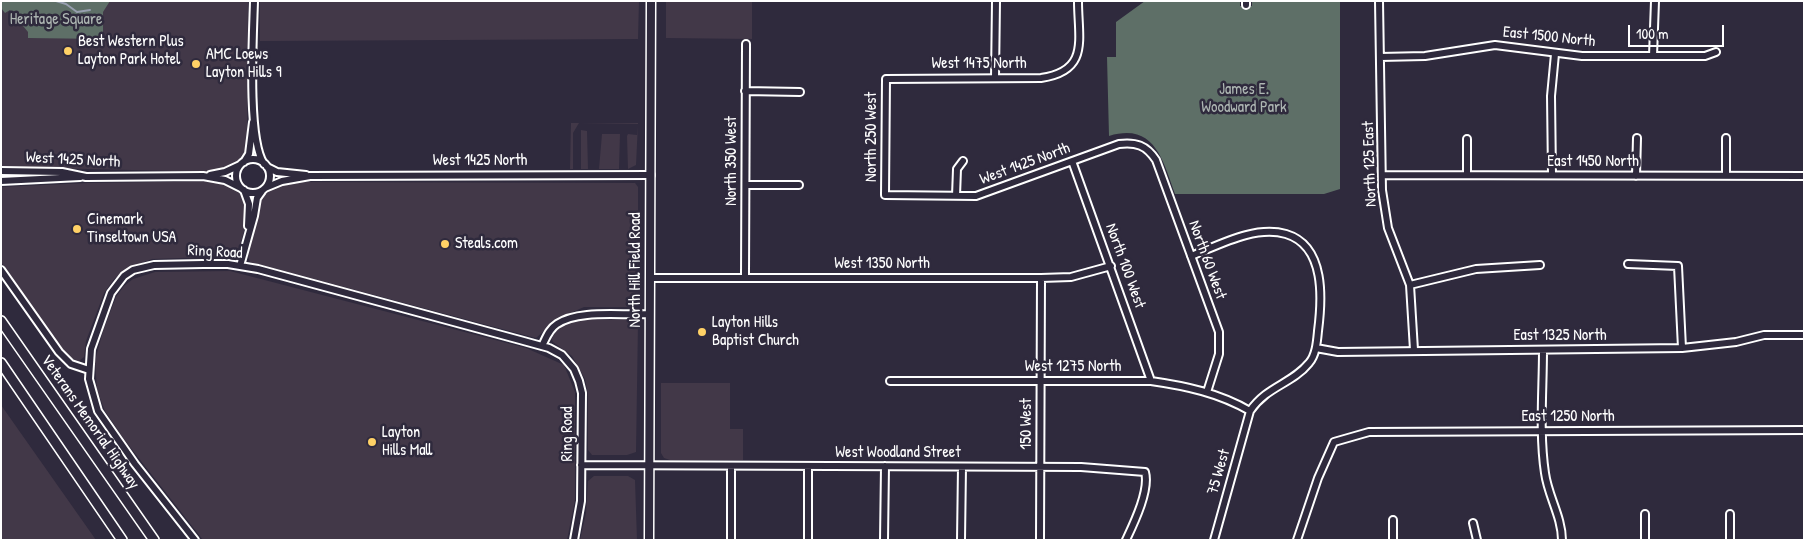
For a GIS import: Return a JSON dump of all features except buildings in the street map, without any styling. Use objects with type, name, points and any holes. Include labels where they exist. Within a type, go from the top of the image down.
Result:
[{"type":"highway","name":"Veterans Memorial Highway","points":[[1,321],[153,538]]},
{"type":"highway","points":[[1,363],[122,540]]},
{"type":"main road","name":"North Hill Field Road","points":[[649,540],[651,1]]},
{"type":"street","points":[[240,266],[248,233],[254,218],[257,198],[270,177],[258,151],[253,118],[254,1]]},
{"type":"street","points":[[995,78],[996,1]]},
{"type":"street","name":"West 1475 North","points":[[886,78],[995,78],[1059,75],[1070,68],[1079,52],[1078,1]]},
{"type":"street","name":"North 125 East","points":[[1380,1],[1382,190],[1388,228],[1410,285],[1414,350]]},
{"type":"street","points":[[1653,56],[1655,1]]},
{"type":"street","name":"North 350 West","points":[[745,277],[746,44]]},
{"type":"street","name":"East 1500 North","points":[[1380,56],[1425,56],[1495,45],[1582,56],[1705,56],[1716,52]]},
{"type":"street","points":[[1552,176],[1551,96],[1555,54]]},
{"type":"street","name":"North 250 West","points":[[886,78],[886,195]]},
{"type":"street","points":[[745,91],[800,92]]},
{"type":"street","points":[[248,233],[249,204],[236,176],[249,154],[253,118]]},
{"type":"street","points":[[1636,176],[1637,138]]},
{"type":"street","points":[[1726,138],[1726,176]]},
{"type":"street","points":[[1467,139],[1467,175]]},
{"type":"street","name":"West 1425 North","points":[[886,195],[976,196],[1119,144],[1141,145]]},
{"type":"street","name":"North 60 West","points":[[1141,145],[1149,150],[1156,160],[1219,332],[1219,354],[1207,392]]},
{"type":"street","points":[[243,163],[254,160],[265,165]]},
{"type":"street","points":[[956,196],[957,169],[963,161]]},
{"type":"street","name":"North 100 West","points":[[1072,162],[1151,381]]},
{"type":"street","name":"West 1425 North","points":[[203,176],[228,171],[243,163]]},
{"type":"street","name":"West 1425 North","points":[[265,165],[277,172],[310,176],[651,175]]},
{"type":"street","name":"West 1425 North","points":[[1,170],[62,172],[86,177],[203,176],[225,180],[242,189]]},
{"type":"street","name":"East 1450 North","points":[[1382,175],[1804,176]]},
{"type":"street","name":"West 1425 North","points":[[264,189],[282,181],[310,176]]},
{"type":"street","points":[[1,181],[86,177]]},
{"type":"street","points":[[746,185],[799,185]]},
{"type":"street","points":[[242,189],[254,193],[264,189]]},
{"type":"street","points":[[1191,256],[1233,239],[1271,233],[1286,234],[1299,241],[1310,255],[1318,270],[1321,287],[1321,308],[1316,348],[1309,363],[1293,377],[1262,395],[1250,411]]},
{"type":"street","points":[[1628,264],[1678,266],[1682,348]]},
{"type":"street","name":"Ring Road","points":[[195,540],[144,476],[102,418],[90,392],[89,370],[92,345],[108,298],[128,272],[154,265],[240,266],[542,346],[558,352],[567,360],[579,382],[582,393],[581,506],[574,540]]},
{"type":"street","points":[[1410,285],[1476,269],[1540,265]]},
{"type":"street","name":"West 1350 North","points":[[650,278],[1041,278],[1071,277],[1111,266]]},
{"type":"street","points":[[1,270],[59,352],[71,364],[89,370]]},
{"type":"street","name":"150 West","points":[[1040,540],[1041,278]]},
{"type":"street","points":[[542,346],[553,327],[569,319],[591,315],[649,314]]},
{"type":"street","name":"East 1325 North","points":[[1316,348],[1338,352],[1682,348],[1736,342],[1764,335],[1804,335]]},
{"type":"street","points":[[1543,350],[1543,431],[1546,485],[1562,532],[1562,540]]},
{"type":"street","name":"West 1275 North","points":[[890,381],[1151,381],[1186,386],[1207,392],[1230,400],[1250,411]]},
{"type":"street","name":"75 West","points":[[1214,540],[1250,411]]},
{"type":"street","name":"East 1250 North","points":[[1297,540],[1318,478],[1334,442],[1370,432],[1804,430]]},
{"type":"street","name":"West Woodland Street","points":[[581,465],[1081,467],[1145,472],[1147,480],[1136,516],[1126,540]]},
{"type":"street","points":[[731,466],[732,540]]},
{"type":"street","points":[[808,466],[808,540]]},
{"type":"street","points":[[884,540],[885,466]]},
{"type":"street","points":[[961,540],[962,466]]},
{"type":"street","points":[[1645,514],[1645,540]]},
{"type":"street","points":[[1730,514],[1730,540]]},
{"type":"street","points":[[1393,520],[1393,540]]},
{"type":"street","points":[[1473,523],[1477,540]]},
{"type":"shaded area","points":[[1,1],[248,1],[247,153],[233,166],[217,172],[1,167]]},
{"type":"shaded area","points":[[260,1],[639,1],[638,39],[260,41]]},
{"type":"shaded area","points":[[666,1],[752,1],[752,39],[666,38]]},
{"type":"shaded area","points":[[571,123],[579,123],[573,133],[573,169],[570,169]]},
{"type":"shaded area","points":[[579,123],[638,123],[638,124]]},
{"type":"shaded area","points":[[638,125],[636,165],[628,169],[627,136],[628,134],[637,135]]},
{"type":"shaded area","points":[[581,130],[587,131],[588,169],[581,169]]},
{"type":"shaded area","points":[[602,134],[620,134],[619,169],[599,169]]},
{"type":"shaded area","points":[[220,181],[239,189],[246,202],[244,231],[237,256],[152,259],[128,268],[114,279],[104,293],[86,341],[84,357],[79,361],[69,358],[64,352],[1,262],[1,187],[88,183]]},
{"type":"shaded area","points":[[296,182],[635,183],[638,187],[638,302],[631,307],[584,307],[557,319],[536,338],[250,262],[247,254],[259,198],[271,188]]},
{"type":"shaded area","points":[[230,271],[526,348],[564,365],[575,392],[575,500],[567,540],[203,540],[123,438],[105,411],[97,390],[95,361],[103,331],[116,297],[124,286],[133,279],[155,272]]},
{"type":"shaded area","points":[[633,319],[638,323],[636,452],[627,455],[592,455],[588,450],[588,394],[585,379],[572,356],[553,342],[551,338],[559,327],[573,320]]},
{"type":"shaded area","points":[[661,383],[730,383],[730,429],[743,429],[743,460],[670,460],[664,458],[661,453]]},
{"type":"shaded area","points":[[1,405],[96,540],[1,540]]},
{"type":"shaded area","points":[[594,476],[628,476],[635,480],[637,540],[580,540],[586,513],[588,481]]},
{"type":"green space","name":"Heritage Square","points":[[1,1],[110,1],[103,12],[103,39],[28,38],[28,32],[10,10],[5,13],[1,8]]},
{"type":"green space","name":"James E. Woodward Park","points":[[1145,1],[1240,1],[1240,6],[1252,6],[1252,1],[1340,1],[1340,189],[1324,194],[1175,194],[1161,157],[1147,139],[1125,133],[1109,136],[1107,57],[1116,57],[1116,22]]},
{"type":"waterway","points":[[56,1],[66,4],[77,12],[90,10]]},
{"type":"place","name":"Best Western Plus Layton Park Hotel","points":[[68,51]]},
{"type":"place","name":"AMC Loews Layton Hills 9","points":[[196,64]]},
{"type":"place","name":"Cinemark Tinseltown USA","points":[[77,229]]},
{"type":"place","name":"Steals.com","points":[[445,244]]},
{"type":"place","name":"Layton Hills Baptist Church","points":[[702,332]]},
{"type":"place","name":"Layton Hills Mall","points":[[372,442]]}]
